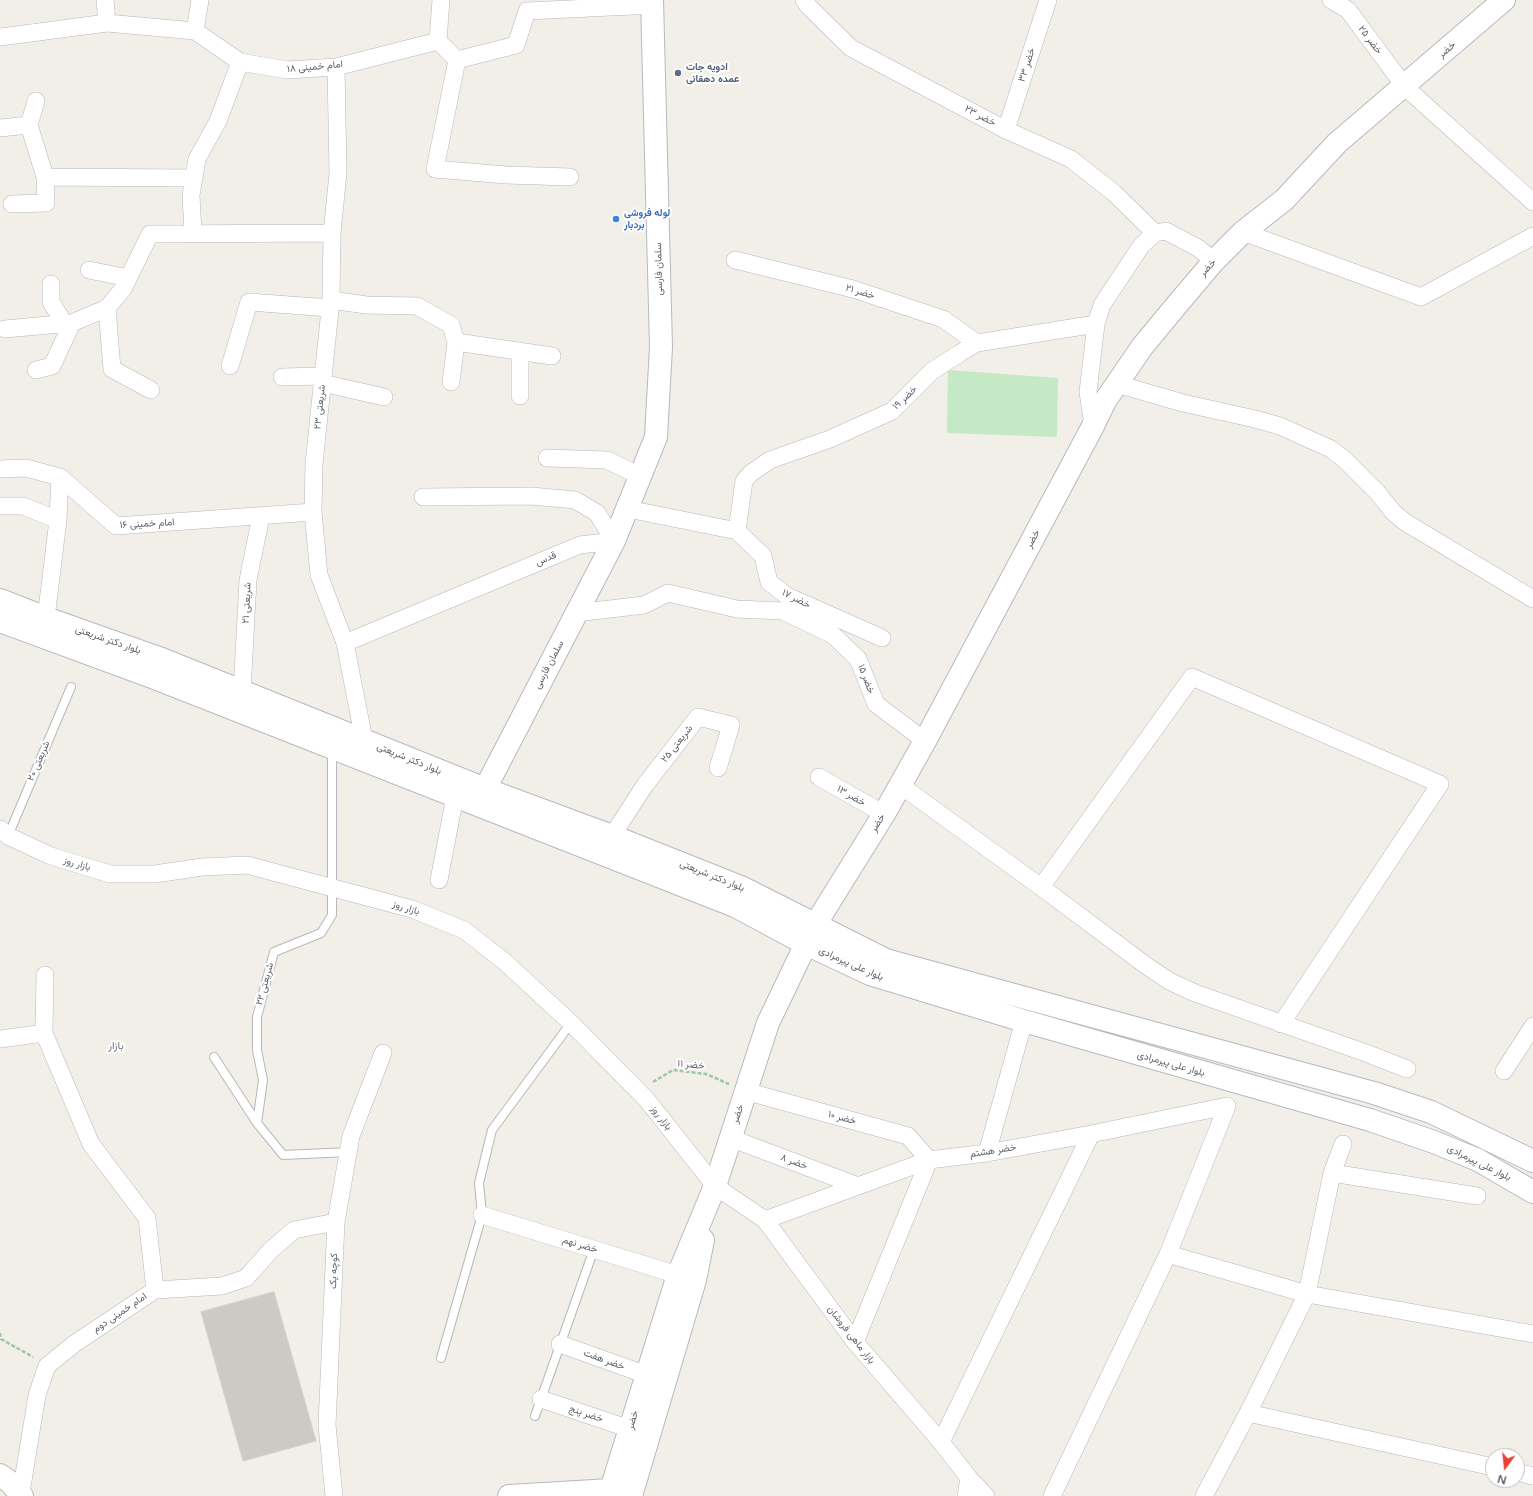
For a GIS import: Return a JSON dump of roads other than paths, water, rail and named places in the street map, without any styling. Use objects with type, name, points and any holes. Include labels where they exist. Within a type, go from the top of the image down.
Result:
[{"type":"street","points":[[104,0],[107,23]]},
{"type":"street","points":[[195,31],[200,0]]},
{"type":"street","points":[[441,0],[438,40],[457,60]]},
{"type":"street","name":"خضر ۲۳","points":[[804,0],[809,7],[852,48],[1006,130],[1071,159],[1114,193],[1155,233]]},
{"type":"street","name":"خضر ۳۳","points":[[1006,130],[1048,0]]},
{"type":"street","name":"خضر ۲۵","points":[[1330,0],[1348,10],[1405,86],[1533,202]]},
{"type":"street","name":"خضر","points":[[620,1495],[630,1429],[678,1275],[714,1186],[768,1023],[811,934],[884,814],[925,741],[1094,426],[1105,401],[1142,347],[1174,307],[1243,232],[1284,200],[1337,143],[1504,0]]},
{"type":"street","points":[[457,60],[516,45],[527,11],[652,2]]},
{"type":"street","name":"سلمان فارسی","points":[[628,508],[656,437],[661,347],[652,2]]},
{"type":"street","name":"امام خمینی ۱۸","points":[[0,37],[107,23],[195,31],[240,62],[287,70],[336,67],[438,40]]},
{"type":"street","points":[[457,60],[435,169],[506,175],[570,176]]},
{"type":"street","points":[[193,233],[191,195],[197,159],[218,121],[240,62]]},
{"type":"street","name":"شریعتی ۲۳","points":[[336,67],[338,173],[332,233],[331,304],[314,464],[314,512],[319,575],[345,643],[364,740]]},
{"type":"street","points":[[12,204],[46,203],[45,177],[29,125],[36,101]]},
{"type":"street","points":[[0,128],[29,125]]},
{"type":"street","points":[[45,177],[194,178]]},
{"type":"street","points":[[1094,426],[1088,392],[1096,324],[1102,305],[1141,246],[1155,233],[1166,232],[1198,248],[1214,262]]},
{"type":"street","points":[[1243,232],[1421,297],[1533,236]]},
{"type":"street","points":[[5,329],[68,323],[107,308],[123,289],[150,234],[332,233]]},
{"type":"street","name":"خضر ۲۱","points":[[735,260],[853,289],[943,319],[977,344]]},
{"type":"street","points":[[89,270],[128,278]]},
{"type":"street","points":[[51,284],[51,302],[68,323]]},
{"type":"street","points":[[230,366],[249,302],[417,306],[451,325],[456,342],[450,382]]},
{"type":"street","points":[[107,308],[112,369],[151,390]]},
{"type":"street","points":[[36,370],[52,366],[68,323]]},
{"type":"street","name":"خضر ۱۹","points":[[737,531],[744,481],[751,473],[770,460],[830,439],[892,411],[932,371],[977,344],[1096,324]]},
{"type":"street","points":[[456,342],[552,356]]},
{"type":"street","points":[[520,352],[520,396]]},
{"type":"street","points":[[282,377],[323,380],[384,397]]},
{"type":"street","points":[[1117,384],[1184,403],[1280,426],[1331,449],[1345,460],[1377,492],[1393,512],[1405,522],[1533,599]]},
{"type":"street","points":[[546,458],[607,460],[640,476]]},
{"type":"street","name":"امام خمینی ۱۶","points":[[0,469],[26,468],[60,477],[116,526],[314,512]]},
{"type":"street","points":[[46,618],[58,520],[60,477]]},
{"type":"street","points":[[423,497],[531,496],[575,500],[597,513],[614,541]]},
{"type":"street","points":[[0,506],[23,506],[58,520]]},
{"type":"street","points":[[614,541],[628,508],[737,531]]},
{"type":"street","name":"شریعتی ۲۱","points":[[242,691],[248,580],[261,516]]},
{"type":"street","name":"خضر ۱۷","points":[[737,531],[763,556],[769,582],[787,596],[882,638]]},
{"type":"street","name":"سلمان فارسی","points":[[485,789],[614,541]]},
{"type":"street","name":"قدس","points":[[345,643],[580,545],[614,541]]},
{"type":"street","name":"خضر ۱۵","points":[[576,613],[644,605],[668,593],[737,609],[783,611],[833,635],[858,659],[876,704],[925,741]]},
{"type":"street","name":"بلوار دکتر شریعتی","points":[[3,611],[46,618],[159,658],[485,789],[612,836],[739,897],[811,934]]},
{"type":"street","name":"بلوار دکتر شریعتی","points":[[3,611],[152,677],[454,796],[739,897]]},
{"type":"street","points":[[1041,887],[1192,677],[1440,784],[1281,1024]]},
{"type":"street","name":"شریعتی ۲۵","points":[[612,836],[645,785],[698,717],[731,725],[718,768]]},
{"type":"street","name":"خضر ۱۳","points":[[819,777],[884,814]]},
{"type":"street","points":[[900,785],[1169,981],[1195,993],[1366,1053],[1407,1069]]},
{"type":"street","points":[[439,880],[454,796]]},
{"type":"street","name":"بازار روز","points":[[4,832],[51,856],[110,874],[155,874],[202,867],[246,865],[412,909],[464,930],[505,962],[571,1023],[647,1100],[714,1186]]},
{"type":"street","name":"بلوار علی پیرمرادی","points":[[811,934],[886,960],[1374,1093],[1431,1112],[1533,1161]]},
{"type":"street","name":"بلوار علی پیرمرادی","points":[[811,934],[870,974],[1024,1021],[1370,1120],[1434,1142],[1478,1160],[1533,1192]]},
{"type":"street","points":[[45,975],[44,1033],[91,1144],[147,1218],[155,1290]]},
{"type":"street","points":[[987,1153],[1031,1000]]},
{"type":"street","points":[[1504,1071],[1533,1026]]},
{"type":"street","points":[[0,1039],[44,1033]]},
{"type":"street","name":"کوچه یک","points":[[334,1496],[327,1425],[336,1222],[351,1136],[383,1053]]},
{"type":"street","name":"خضر ۱۰","points":[[745,1091],[908,1136],[929,1160]]},
{"type":"street","name":"خضر هشتم","points":[[765,1220],[929,1160],[987,1153],[1227,1106],[1168,1254]]},
{"type":"street","points":[[941,1442],[1090,1134]]},
{"type":"street","name":"خضر ۸","points":[[730,1138],[858,1186]]},
{"type":"street","points":[[1204,1496],[1248,1413],[1307,1294],[1332,1173],[1343,1144]]},
{"type":"street","points":[[855,1342],[929,1160]]},
{"type":"street","points":[[1332,1173],[1477,1196]]},
{"type":"street","name":"خضر","points":[[620,1495],[695,1280],[714,1186]]},
{"type":"street","name":"بازار ماهی فروشان","points":[[714,1186],[765,1220],[855,1342],[941,1442],[969,1478],[986,1496]]},
{"type":"street","name":"خضر نهم","points":[[482,1214],[678,1275]]},
{"type":"street","name":"امام خمینی دوم","points":[[22,1495],[37,1395],[47,1366],[74,1344],[155,1290],[222,1286],[246,1278],[271,1250],[294,1230],[336,1222]]},
{"type":"street","points":[[1052,1496],[1168,1254],[1307,1294],[1533,1334]]},
{"type":"street","name":"خضر هفت","points":[[560,1344],[647,1375]]},
{"type":"street","name":"خضر پنج","points":[[541,1399],[630,1429]]},
{"type":"street","points":[[1248,1413],[1485,1465]]},
{"type":"street","points":[[0,1475],[10,1482],[22,1495]]},
{"type":"street","points":[[966,1496],[969,1478]]},
{"type":"street","points":[[509,1496],[620,1495]]},
{"type":"lane","name":"شریعتی ۲۰","points":[[4,832],[71,687]]},
{"type":"lane","name":"شریعتی ۲۲","points":[[257,1123],[263,1080],[257,1050],[257,1017],[274,952],[321,933],[332,915],[332,748]]},
{"type":"lane","points":[[441,1358],[482,1214],[479,1183],[492,1130],[571,1023]]},
{"type":"lane","points":[[214,1057],[257,1123],[283,1155],[349,1152]]},
{"type":"lane","points":[[535,1416],[594,1249]]},
{"type":"place","name":"ادویه جات‌ عمده ‌دهقانی","points":[[678,73]]},
{"type":"place","name":"لوله فروشی بردبار","points":[[616,219]]},
{"type":"district","name":"بازار","points":[[116,1046]]}]
